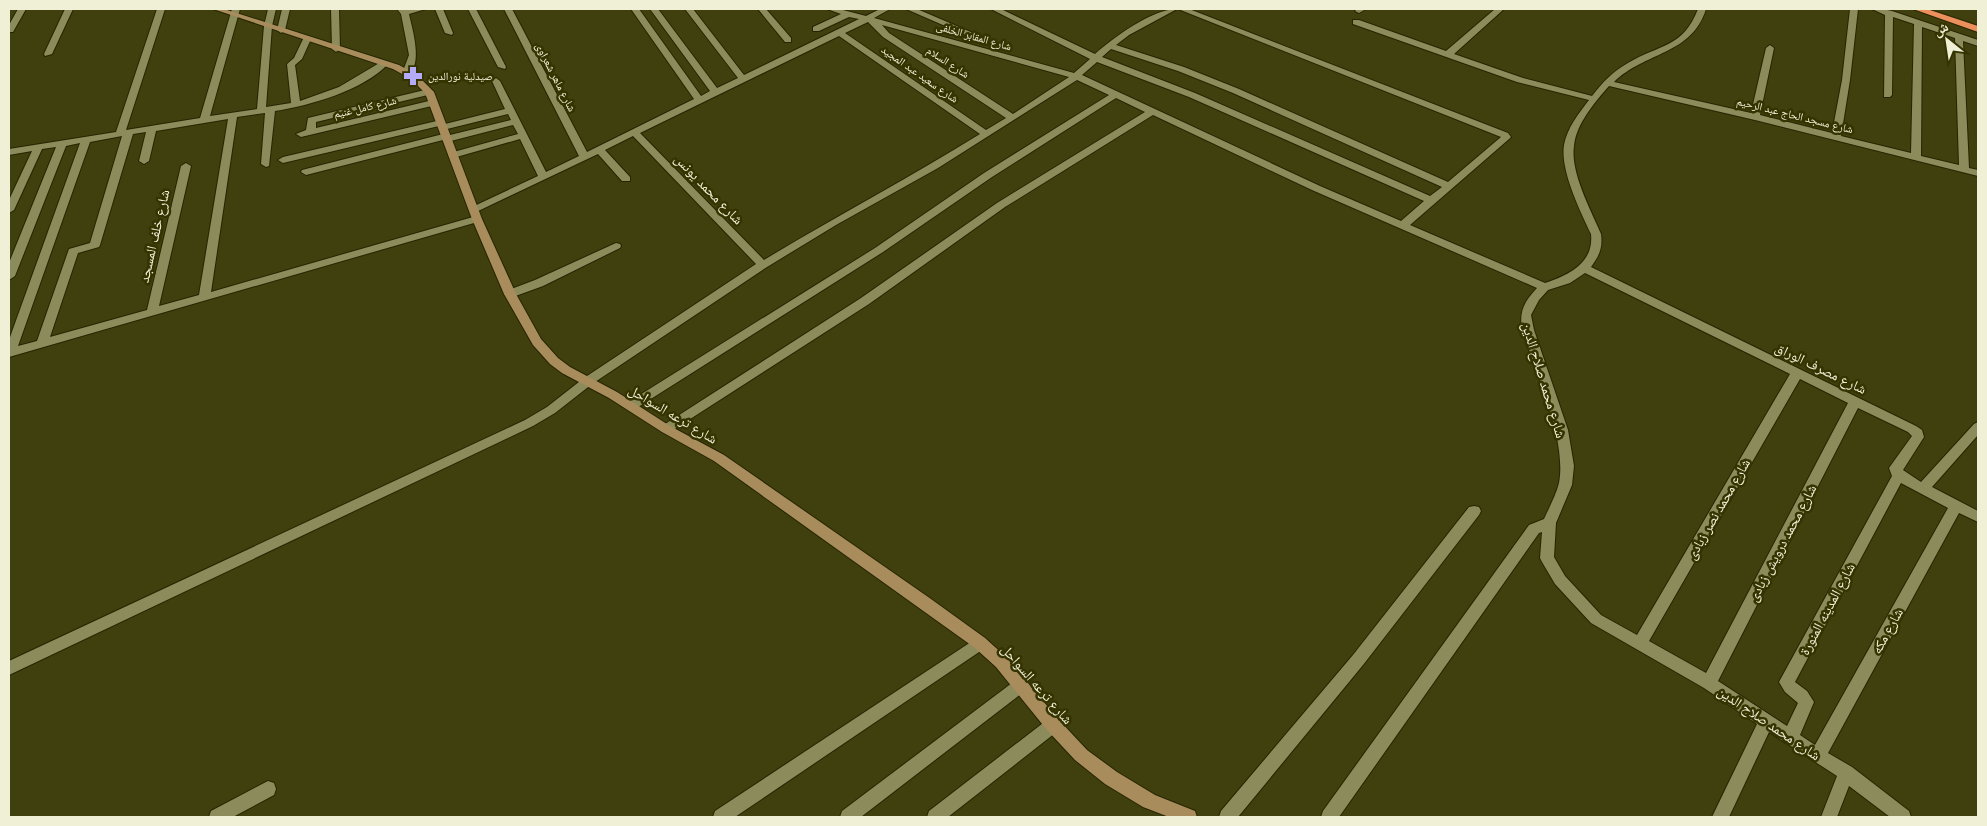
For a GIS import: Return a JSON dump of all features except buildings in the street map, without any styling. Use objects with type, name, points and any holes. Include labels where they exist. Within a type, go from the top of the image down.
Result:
[{"type":"highway","points":[[1918,9],[1978,29]]},
{"type":"highway","points":[[1950,9],[1978,18]]},
{"type":"main road","name":"شارع ترعه السواحل","points":[[217,9],[235,12],[268,26],[406,71],[420,80],[431,97],[475,214],[510,294],[536,342],[554,361],[666,429],[719,458],[770,492],[980,643],[1021,685],[1053,725],[1081,755],[1111,778],[1149,801],[1189,817]]},
{"type":"street","points":[[10,30],[22,9]]},
{"type":"street","points":[[48,54],[69,9]]},
{"type":"street","points":[[42,344],[73,251],[95,246],[143,59],[161,9]]},
{"type":"street","points":[[266,164],[265,111],[268,26],[272,9]]},
{"type":"street","points":[[281,30],[286,9]]},
{"type":"street","points":[[335,9],[336,49]]},
{"type":"street","points":[[406,71],[413,55],[403,11],[422,9]]},
{"type":"street","points":[[439,9],[449,33]]},
{"type":"street","points":[[472,9],[502,67]]},
{"type":"street","name":"شارع ماهر شعراوى","points":[[508,9],[584,156]]},
{"type":"street","points":[[635,9],[699,100]]},
{"type":"street","points":[[654,9],[715,92]]},
{"type":"street","points":[[689,9],[743,79]]},
{"type":"street","points":[[762,9],[788,40]]},
{"type":"street","name":"شارع المقابر الخلفى","points":[[831,9],[1076,76],[1402,226],[1544,287]]},
{"type":"street","points":[[9,353],[152,314],[475,214],[584,156],[840,32],[869,20],[886,9]]},
{"type":"street","points":[[910,9],[969,33]]},
{"type":"street","points":[[995,9],[1096,58],[1192,95],[1432,201]]},
{"type":"street","points":[[9,668],[552,410],[588,381],[763,265],[832,223],[935,166],[1013,118],[1076,76],[1126,33],[1173,9]]},
{"type":"street","points":[[1182,9],[1505,135],[1506,137],[1402,226]]},
{"type":"street","points":[[1448,54],[1500,9]]},
{"type":"street","points":[[1544,287],[1566,280],[1584,268],[1594,255],[1597,243],[1596,234],[1570,166],[1568,146],[1578,120],[1606,83],[1617,72],[1628,65],[1680,42],[1690,34],[1699,20],[1702,9]]},
{"type":"street","points":[[1836,136],[1846,80],[1854,9]]},
{"type":"street","points":[[1876,9],[1978,43]]},
{"type":"street","points":[[204,120],[235,12]]},
{"type":"street","points":[[1887,95],[1889,13]]},
{"type":"street","points":[[816,29],[848,14]]},
{"type":"street","name":"شارع السلام","points":[[869,20],[893,39],[1013,118]]},
{"type":"street","points":[[1356,22],[1520,80],[1594,99]]},
{"type":"street","points":[[1916,157],[1918,23]]},
{"type":"street","name":"شارع سعيد عبد المجيد","points":[[840,32],[986,134]]},
{"type":"street","points":[[1959,37],[1964,169]]},
{"type":"street","points":[[296,105],[292,64],[298,59],[307,39]]},
{"type":"street","points":[[1110,46],[1181,69],[1236,91],[1449,186]]},
{"type":"street","points":[[1755,116],[1770,48]]},
{"type":"street","points":[[9,152],[296,105],[338,91],[371,74],[384,64]]},
{"type":"street","points":[[496,81],[544,177]]},
{"type":"street","name":"شارع مسجد الحاج عبد الرحيم","points":[[1606,83],[1755,116],[1978,173]]},
{"type":"street","points":[[631,406],[879,250],[988,175],[1116,94]]},
{"type":"street","name":"شارع كامل غنيم","points":[[306,133],[431,97]]},
{"type":"street","points":[[306,172],[510,110]]},
{"type":"street","points":[[666,429],[864,301],[1001,205],[1153,111]]},
{"type":"street","points":[[204,298],[233,116]]},
{"type":"street","points":[[283,160],[516,120]]},
{"type":"street","points":[[144,162],[152,129]]},
{"type":"street","name":"شارع محمد يونس","points":[[634,132],[763,265]]},
{"type":"street","points":[[453,155],[523,135]]},
{"type":"street","points":[[9,353],[86,140]]},
{"type":"street","points":[[9,276],[62,144]]},
{"type":"street","points":[[9,210],[38,148]]},
{"type":"street","points":[[599,149],[626,178]]},
{"type":"street","name":"شارع خلف المسجد","points":[[152,314],[186,166]]},
{"type":"street","points":[[510,294],[539,283],[616,246]]},
{"type":"street","name":"شارع مصرف الوراق","points":[[1584,268],[1912,429],[1918,434],[1918,437],[1896,468],[1896,472],[1899,475]]},
{"type":"street","name":"شارع محمد صلاح الدين","points":[[1544,287],[1534,298],[1525,315],[1528,330],[1562,430],[1567,466],[1565,485],[1549,523],[1547,558],[1560,580],[1596,619],[1708,683],[1846,773],[1903,817]]},
{"type":"street","name":"شارع محمد نصر زبادى","points":[[1639,645],[1797,373]]},
{"type":"street","name":"شارع محمد درويش زبادى","points":[[1708,683],[1856,402]]},
{"type":"street","points":[[1923,489],[1978,427]]},
{"type":"street","points":[[1899,475],[1978,517]]},
{"type":"street","name":"شارع المدينه المنورة","points":[[1790,738],[1806,702],[1804,696],[1789,686],[1787,682],[1899,475]]},
{"type":"street","name":"شارع مكه","points":[[1818,756],[1956,506]]},
{"type":"street","points":[[1227,817],[1358,660],[1474,511]]},
{"type":"street","points":[[1329,817],[1534,529],[1549,523]]},
{"type":"street","points":[[721,817],[980,643]]},
{"type":"street","points":[[848,817],[1021,685]]},
{"type":"street","points":[[1720,817],[1766,722]]},
{"type":"street","points":[[935,817],[1053,725]]},
{"type":"street","points":[[1829,817],[1846,773]]},
{"type":"street","points":[[217,817],[268,789]]},
{"type":"place","name":"صيدلية نورالدين","points":[[413,76]]}]
